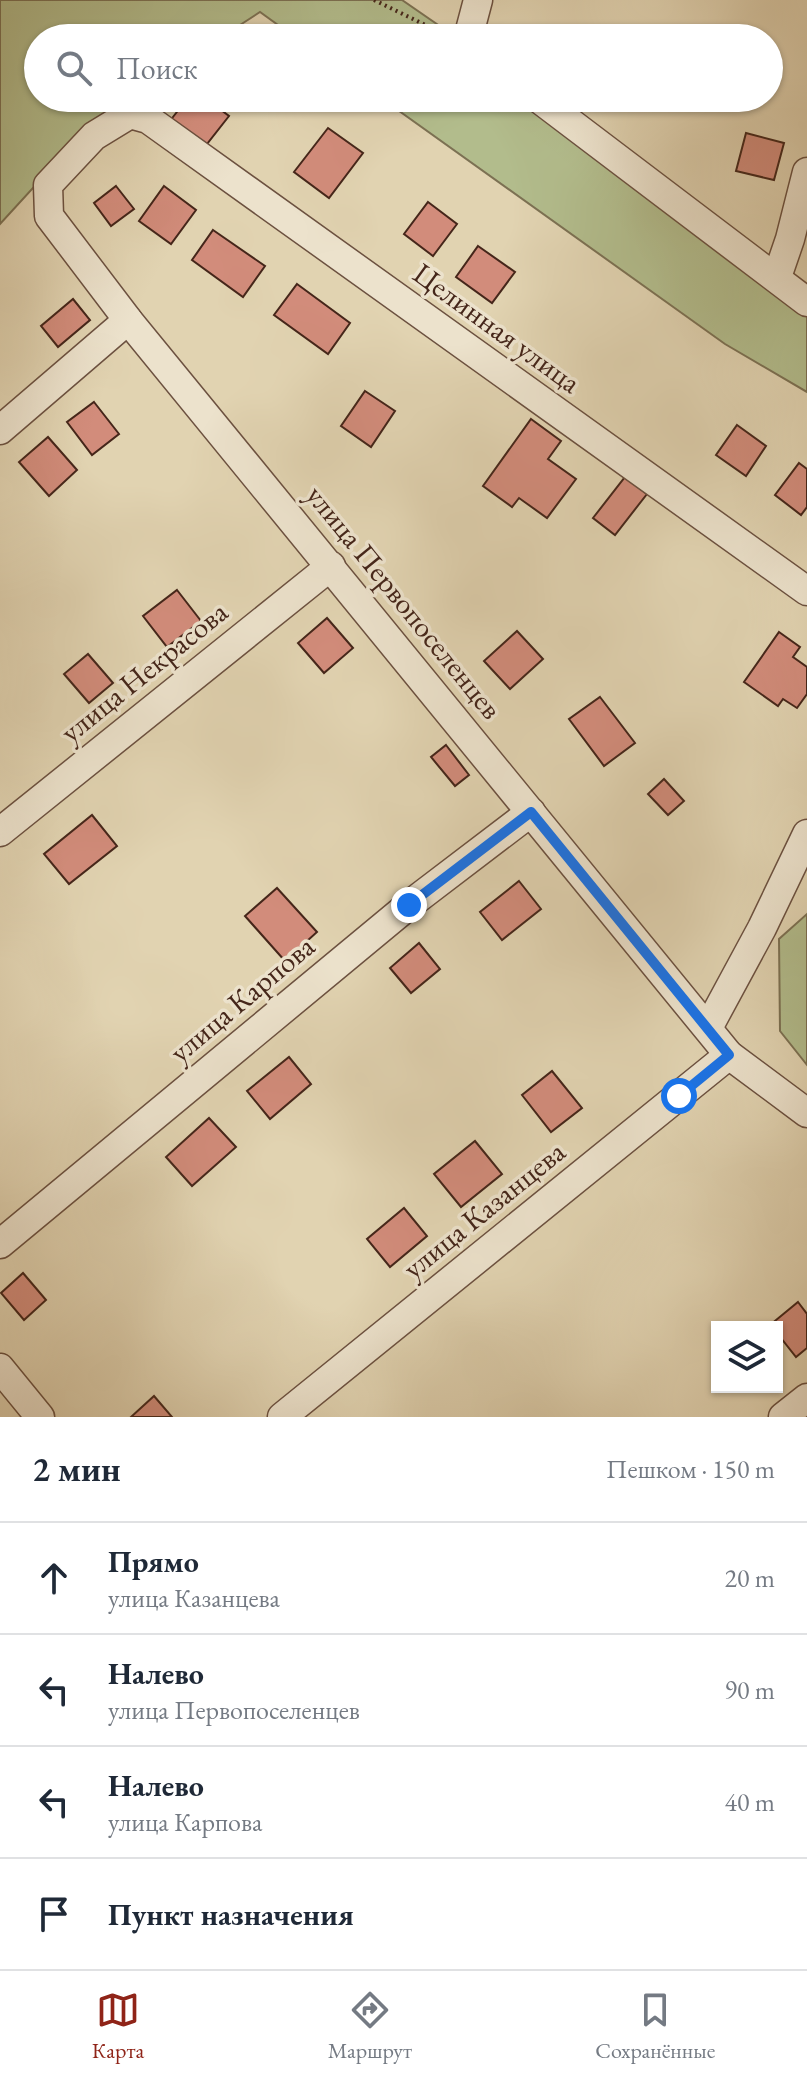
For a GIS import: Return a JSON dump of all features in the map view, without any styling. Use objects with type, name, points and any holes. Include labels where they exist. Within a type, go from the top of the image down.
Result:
[{"type":"street","points":[[472,24],[478,0]]},
{"type":"street","points":[[557,112],[807,302]]},
{"type":"street","name":"Целинная улица","points":[[49,216],[48,185],[94,136],[130,114],[148,119],[807,591]]},
{"type":"street","points":[[777,277],[807,172]]},
{"type":"street","name":"улица Первопоселенцев","points":[[49,216],[128,320],[729,1055],[807,1113]]},
{"type":"street","points":[[0,430],[128,320]]},
{"type":"street","name":"улица Некрасова","points":[[0,832],[331,566]]},
{"type":"street","name":"улица Карпова","points":[[0,1244],[409,905],[531,812]]},
{"type":"street","points":[[708,1028],[762,928],[807,834]]},
{"type":"street","name":"улица Казанцева","points":[[282,1417],[729,1055]]},
{"type":"street","points":[[0,1368],[40,1417]]},
{"type":"street","points":[[783,1417],[807,1398]]},
{"type":"path","points":[[374,0],[425,24]]},
{"type":"green space","points":[[0,0],[402,0],[437,24],[277,24],[260,12],[242,24],[24,24],[24,112],[106,112],[96,119],[0,224]]},
{"type":"green space","points":[[401,112],[549,112],[807,302],[807,392],[725,344]]},
{"type":"green space","points":[[807,914],[807,1065],[780,1031],[779,939]]},
{"type":"building","points":[[177,112],[224,112],[229,116],[203,149],[169,122]]},
{"type":"building","points":[[328,128],[363,153],[329,198],[294,172]]},
{"type":"building","points":[[746,133],[784,143],[774,180],[736,171]]},
{"type":"building","points":[[116,186],[134,209],[111,226],[94,203]]},
{"type":"building","points":[[164,186],[196,210],[171,244],[139,221]]},
{"type":"building","points":[[428,202],[457,224],[433,256],[404,234]]},
{"type":"building","points":[[213,230],[265,266],[243,297],[192,260]]},
{"type":"building","points":[[478,246],[515,272],[492,303],[456,277]]},
{"type":"building","points":[[297,284],[350,323],[328,354],[274,315]]},
{"type":"building","points":[[73,299],[90,320],[58,347],[41,326]]},
{"type":"building","points":[[365,391],[395,411],[371,447],[341,426]]},
{"type":"building","points":[[94,402],[119,434],[92,455],[67,422]]},
{"type":"building","points":[[531,419],[561,441],[548,459],[576,479],[547,518],[519,498],[512,507],[483,486]]},
{"type":"building","points":[[737,425],[766,446],[746,476],[716,455]]},
{"type":"building","points":[[48,437],[77,470],[49,496],[19,462]]},
{"type":"building","points":[[799,463],[807,469],[807,507],[801,515],[775,495]]},
{"type":"building","points":[[625,477],[647,494],[615,535],[593,518]]},
{"type":"building","points":[[177,590],[201,621],[167,647],[143,616]]},
{"type":"building","points":[[327,618],[353,648],[324,673],[298,643]]},
{"type":"building","points":[[517,631],[543,659],[510,689],[484,661]]},
{"type":"building","points":[[779,632],[800,647],[793,657],[807,667],[807,694],[797,708],[783,699],[778,706],[744,682]]},
{"type":"building","points":[[88,654],[113,683],[89,703],[64,674]]},
{"type":"building","points":[[600,697],[635,743],[604,766],[569,719]]},
{"type":"building","points":[[446,745],[469,775],[455,786],[431,757]]},
{"type":"building","points":[[664,779],[684,801],[668,815],[648,794]]},
{"type":"building","points":[[92,815],[117,846],[69,884],[44,854]]},
{"type":"building","points":[[519,881],[541,909],[502,940],[480,912]]},
{"type":"building","points":[[277,888],[317,932],[285,961],[245,916]]},
{"type":"building","points":[[419,943],[440,969],[411,993],[390,968]]},
{"type":"building","points":[[289,1057],[311,1084],[270,1119],[247,1091]]},
{"type":"building","points":[[552,1071],[582,1108],[551,1132],[522,1095]]},
{"type":"building","points":[[209,1118],[236,1147],[192,1186],[166,1157]]},
{"type":"building","points":[[475,1141],[502,1174],[461,1207],[434,1174]]},
{"type":"building","points":[[404,1208],[427,1236],[390,1267],[367,1239]]},
{"type":"building","points":[[23,1273],[46,1300],[24,1320],[1,1293]]},
{"type":"building","points":[[798,1302],[807,1314],[807,1348],[796,1357],[783,1341],[783,1321],[775,1321]]},
{"type":"building","points":[[154,1396],[172,1417],[131,1417]]},
{"type":"route","points":[[409,905],[531,812],[729,1055],[679,1096]]}]
